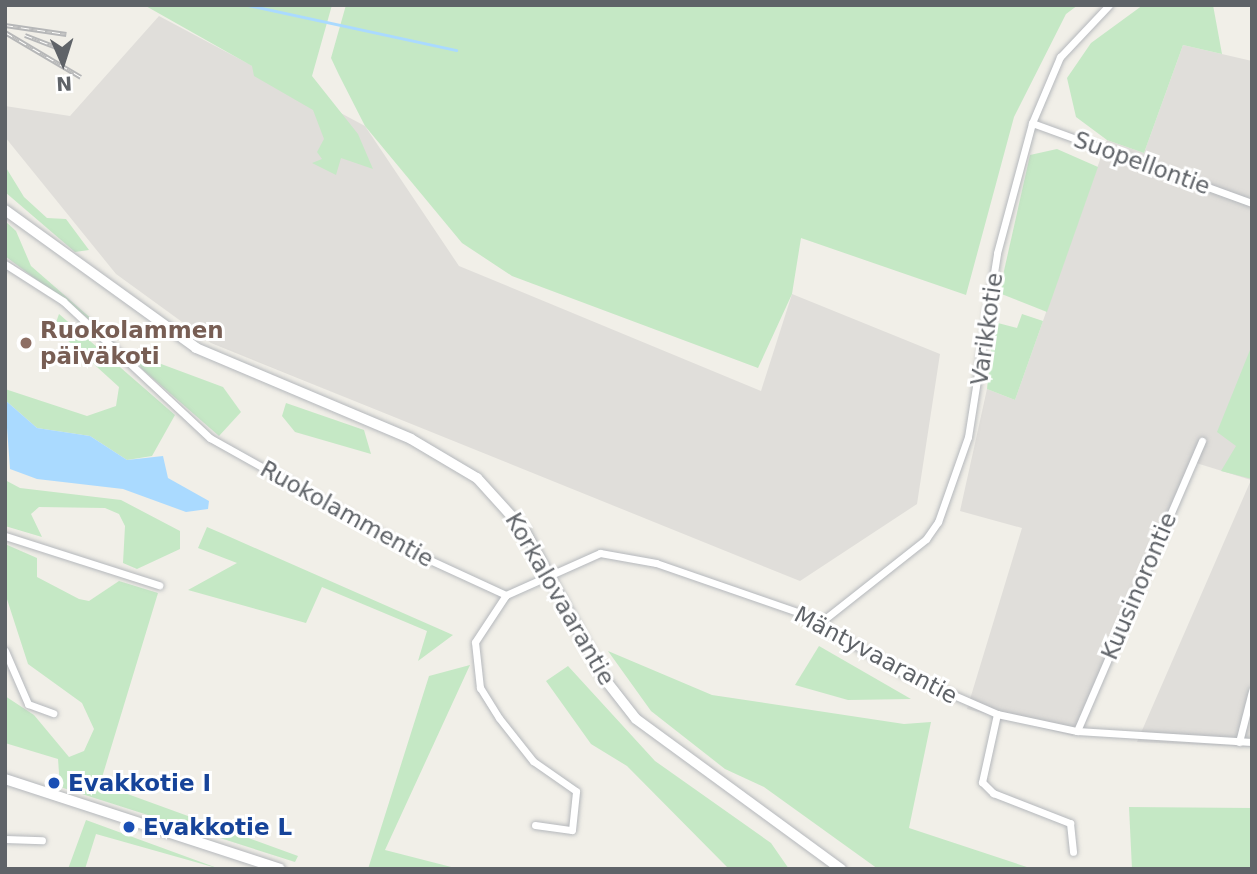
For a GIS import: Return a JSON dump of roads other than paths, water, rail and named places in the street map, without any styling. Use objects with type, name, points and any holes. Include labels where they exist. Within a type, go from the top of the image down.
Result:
[{"type":"street","name":"Varikkotie","points":[[821,622],[926,539],[938,522],[968,437],[997,253],[1032,123],[1060,57],[1109,5]]},
{"type":"street","name":"Suopellontie","points":[[1032,123],[1252,202]]},
{"type":"street","name":"Korkalovaarantie","points":[[5,202],[41,238]]},
{"type":"street","name":"Korkalovaarantie","points":[[5,210],[195,348],[411,439],[477,478],[518,521],[551,574],[598,668],[636,719],[841,869]]},
{"type":"street","name":"Ruokolammentie","points":[[5,264],[63,301],[194,424],[230,450],[419,555],[506,594]]},
{"type":"street","name":"Kuusinorontie","points":[[1077,731],[1202,441]]},
{"type":"street","points":[[5,536],[159,585]]},
{"type":"street","name":"Mäntyvaarantie","points":[[506,594],[600,553],[625,554],[821,622],[901,672],[997,714],[1077,731],[1252,742]]},
{"type":"street","points":[[506,594],[475,642],[480,688],[533,761],[576,790],[572,830],[535,825]]},
{"type":"street","points":[[5,651],[28,704],[52,713]]},
{"type":"street","points":[[1240,742],[1241,713],[1252,691]]},
{"type":"street","points":[[997,714],[982,782],[993,793],[1070,823],[1073,852]]},
{"type":"street","points":[[5,779],[280,869]]},
{"type":"street","points":[[5,839],[42,840]]},
{"type":"water","points":[[5,400],[37,428],[90,436],[127,460],[163,456],[168,478],[209,501],[208,509],[186,512],[123,489],[37,479],[10,469]]},
{"type":"waterway","points":[[248,5],[456,50]]},
{"type":"railway","points":[[5,25],[66,34]]},
{"type":"railway","points":[[5,32],[81,77]]},
{"type":"railway","points":[[25,35],[61,49]]},
{"type":"place","name":"Ruokolammen päiväkoti","points":[[26,343]]},
{"type":"place","name":"Evakkotie I","points":[[54,783]]},
{"type":"place","name":"Evakkotie L","points":[[129,827]]}]
